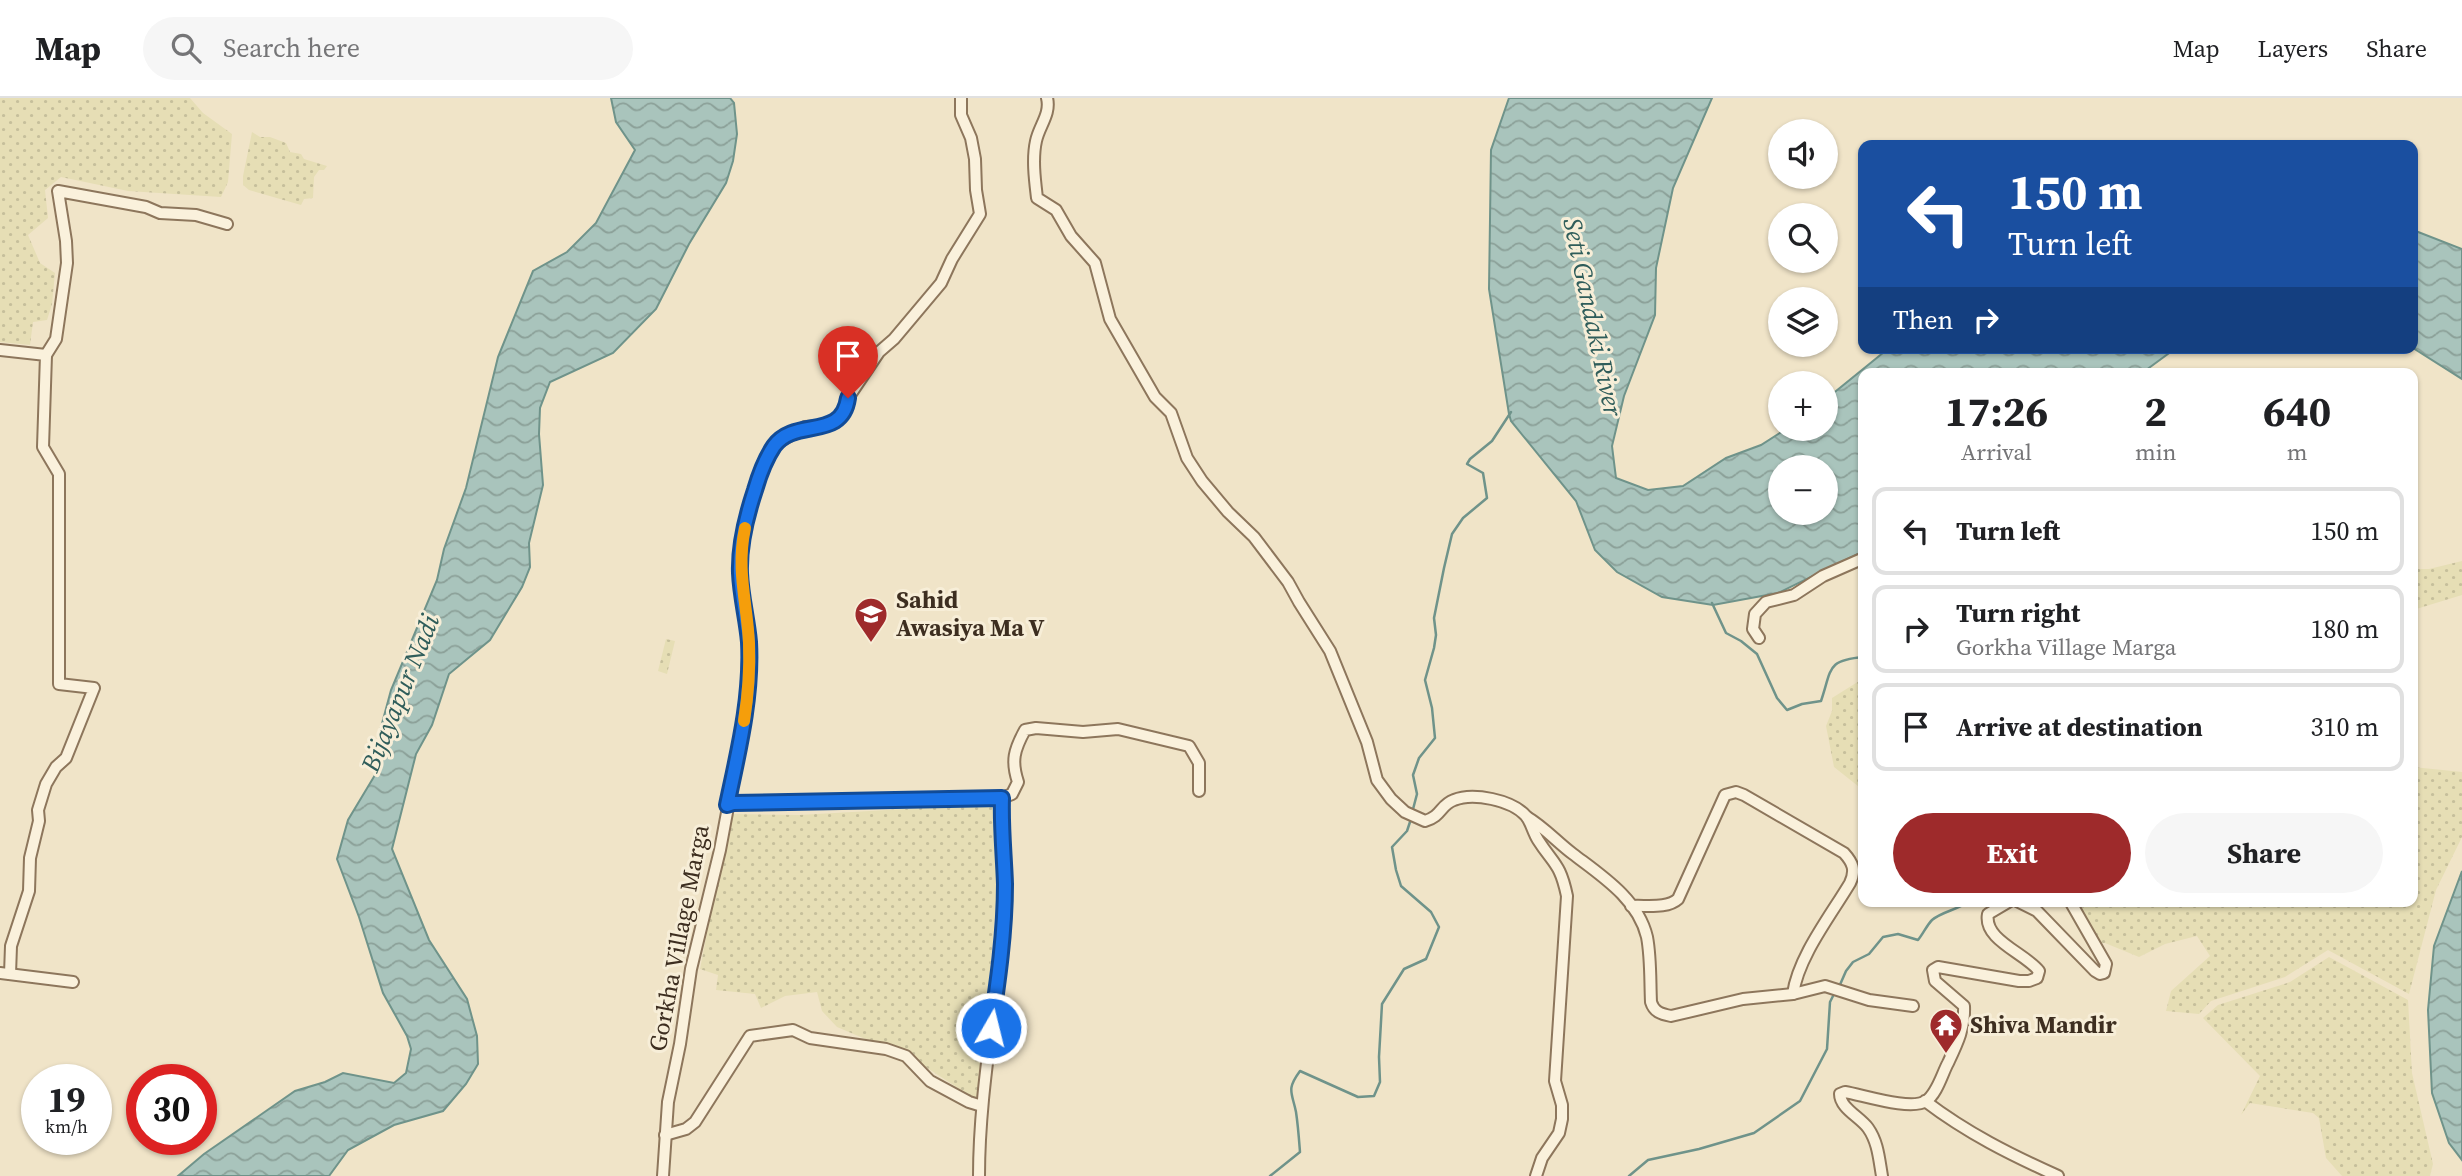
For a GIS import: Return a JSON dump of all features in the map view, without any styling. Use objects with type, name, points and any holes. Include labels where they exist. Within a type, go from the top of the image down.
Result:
[{"type":"street","name":"Gorkha Village Marga","points":[[663,1176],[668,1102],[691,969],[720,850],[745,716],[749,643],[740,573],[741,547],[755,488],[774,444],[805,428],[837,421],[846,409],[848,398],[879,352],[894,339],[941,284],[980,214],[975,159],[971,138],[961,116],[961,98]]},
{"type":"street","points":[[1047,98],[1049,105],[1036,141],[1037,198],[1056,210],[1071,236],[1095,263],[1111,319],[1155,397],[1171,413],[1187,458],[1202,481],[1254,537],[1288,582],[1330,650],[1367,742],[1377,780],[1391,799],[1405,812],[1425,821],[1436,818],[1444,806],[1453,800],[1473,797],[1503,803],[1540,825],[1595,869],[1640,918],[1647,938],[1651,1002],[1653,1009],[1660,1014],[1671,1016],[1743,999],[1793,994],[1825,986],[1869,1000],[1913,1006]]},
{"type":"street","points":[[73,982],[5,974],[29,891],[30,858],[39,821],[38,810],[51,775],[56,766],[66,758],[94,688],[59,684],[59,474],[43,447],[46,355],[56,339],[67,263],[58,191],[160,213],[196,215],[228,224]]},
{"type":"street","points":[[0,350],[46,355]]},
{"type":"street","points":[[1759,638],[1753,629],[1755,614],[1766,602],[1794,595],[1823,576],[1858,561]]},
{"type":"street","points":[[727,805],[1002,798],[1012,794],[1018,782],[1013,766],[1017,745],[1025,730],[1036,728],[1083,732],[1118,729],[1189,746],[1199,763],[1199,792]]},
{"type":"street","points":[[1631,906],[1672,904],[1678,899],[1725,795],[1736,792],[1744,795],[1844,853],[1853,868],[1850,883],[1801,964],[1793,994]]},
{"type":"street","points":[[979,1176],[985,1067],[998,982],[1003,920],[1005,882],[1001,832],[1002,798]]},
{"type":"street","points":[[1527,817],[1539,842],[1562,873],[1567,896],[1555,1081],[1562,1105],[1562,1119],[1559,1133],[1542,1158],[1536,1176]]},
{"type":"street","points":[[1882,1176],[1875,1140],[1866,1126],[1842,1103],[1840,1094],[1845,1092],[1902,1104],[1926,1101],[1933,1093],[1960,1037],[1965,1019],[1964,1006],[1935,981],[1933,970],[1938,967],[2019,981],[2037,978],[2039,971],[2034,964],[1990,929],[1988,914],[2000,907]]},
{"type":"street","points":[[2029,907],[2037,911],[2095,971],[2104,973],[2106,964],[2073,907]]},
{"type":"street","points":[[665,1135],[686,1129],[695,1122],[751,1036],[772,1031],[793,1030],[810,1038],[856,1043],[906,1056],[930,1081],[982,1106]]},
{"type":"street","points":[[1926,1101],[1955,1123],[2003,1151],[2058,1176]]},
{"type":"shaded area","points":[[0,98],[190,98],[203,113],[232,134],[228,182],[221,197],[128,191],[61,177],[45,190],[48,218],[28,235],[40,263],[55,273],[52,304],[47,320],[33,322],[30,345],[0,342]]},
{"type":"shaded area","points":[[252,132],[260,137],[270,137],[286,143],[290,152],[327,166],[324,170],[319,170],[314,177],[313,198],[304,199],[301,205],[249,190],[243,185]]},
{"type":"shaded area","points":[[2462,561],[2462,595],[2418,608],[2418,569]]},
{"type":"shaded area","points":[[666,639],[675,641],[667,674],[658,671]]},
{"type":"shaded area","points":[[1858,682],[1858,786],[1834,767],[1826,726],[1832,711],[1832,698]]},
{"type":"shaded area","points":[[2418,768],[2462,772],[2462,837],[2436,890],[2409,994],[2328,950],[2285,977],[2211,1001],[2199,1014],[2166,1011],[2171,991],[2210,956],[2197,936],[2165,944],[2139,957],[2105,943],[2091,943],[2071,907],[2418,907]]},
{"type":"shaded area","points":[[993,804],[998,884],[978,1101],[915,1060],[837,1027],[822,1011],[817,992],[785,996],[761,1008],[755,994],[716,990],[718,975],[700,969],[730,814],[799,815]]},
{"type":"shaded area","points":[[2329,957],[2408,1000],[2412,1073],[2433,1164],[2430,1176],[2342,1176],[2326,1158],[2319,1118],[2313,1113],[2250,1103],[2241,1115],[2260,1076],[2203,1018],[2218,1005],[2290,982]]},
{"type":"water","name":"Bijayapur Nadi","points":[[611,98],[730,98],[734,103],[737,134],[726,183],[689,244],[656,309],[613,353],[550,382],[540,408],[543,485],[529,543],[530,567],[522,587],[490,640],[449,674],[432,725],[416,754],[392,849],[429,940],[467,999],[477,1036],[478,1064],[466,1084],[443,1111],[394,1125],[348,1150],[329,1176],[178,1176],[203,1155],[217,1155],[217,1145],[295,1091],[325,1082],[343,1073],[394,1083],[406,1073],[411,1049],[407,1036],[383,993],[337,859],[348,820],[378,770],[380,731],[391,690],[437,580],[444,549],[466,488],[498,357],[533,271],[567,252],[596,223],[635,150],[616,122]]},
{"type":"water","name":"Seti Gandaki River","points":[[1509,98],[1712,98],[1673,188],[1656,268],[1655,315],[1624,396],[1612,446],[1616,478],[1648,490],[1683,486],[1726,458],[1768,441],[1838,441],[1838,389],[1858,373],[1858,554],[1778,593],[1713,605],[1662,597],[1617,572],[1595,550],[1576,501],[1511,421],[1489,289],[1491,150]]},
{"type":"water","points":[[2418,232],[2462,249],[2462,379],[2418,351]]},
{"type":"water","points":[[1882,354],[2168,354],[2149,368],[1864,368]]},
{"type":"water","points":[[2462,871],[2462,1160],[2449,1143],[2432,1093],[2428,1010],[2434,946]]},
{"type":"waterway","points":[[1412,813],[1417,794],[1413,775],[1419,758],[1435,738],[1432,708],[1425,680],[1434,648],[1434,618],[1452,534],[1463,518],[1487,498],[1483,473],[1467,464],[1492,441],[1511,412]]},
{"type":"waterway","points":[[1712,603],[1726,633],[1757,654],[1777,698],[1787,710],[1821,701],[1832,668],[1843,661],[1858,658]]},
{"type":"waterway","points":[[1270,1176],[1300,1152],[1291,1091],[1300,1071],[1358,1097],[1374,1096],[1380,1082],[1382,1004],[1404,969],[1426,959],[1439,927],[1431,912],[1401,886],[1396,870],[1392,847],[1407,831],[1411,819]]},
{"type":"waterway","points":[[1839,987],[1853,962],[1869,954],[1883,937],[1898,934],[1918,940],[1932,920],[1958,907]]},
{"type":"waterway","points":[[1629,1176],[1648,1160],[1754,1133],[1800,1101],[1827,1049],[1830,1002],[1835,992]]},
{"type":"slow traffic","points":[[744,721],[749,643],[740,573],[745,528]]},
{"type":"place","name":"Sahid Awasiya Ma V","points":[[871,644]]},
{"type":"place","name":"Shiva Mandir","points":[[1946,1055]]},
{"type":"route","points":[[848,398],[846,409],[837,421],[805,428],[774,444],[755,488],[741,547],[740,573],[749,643],[745,716],[727,805],[1002,798],[1001,832],[1005,882],[998,982],[991,1028]]}]
